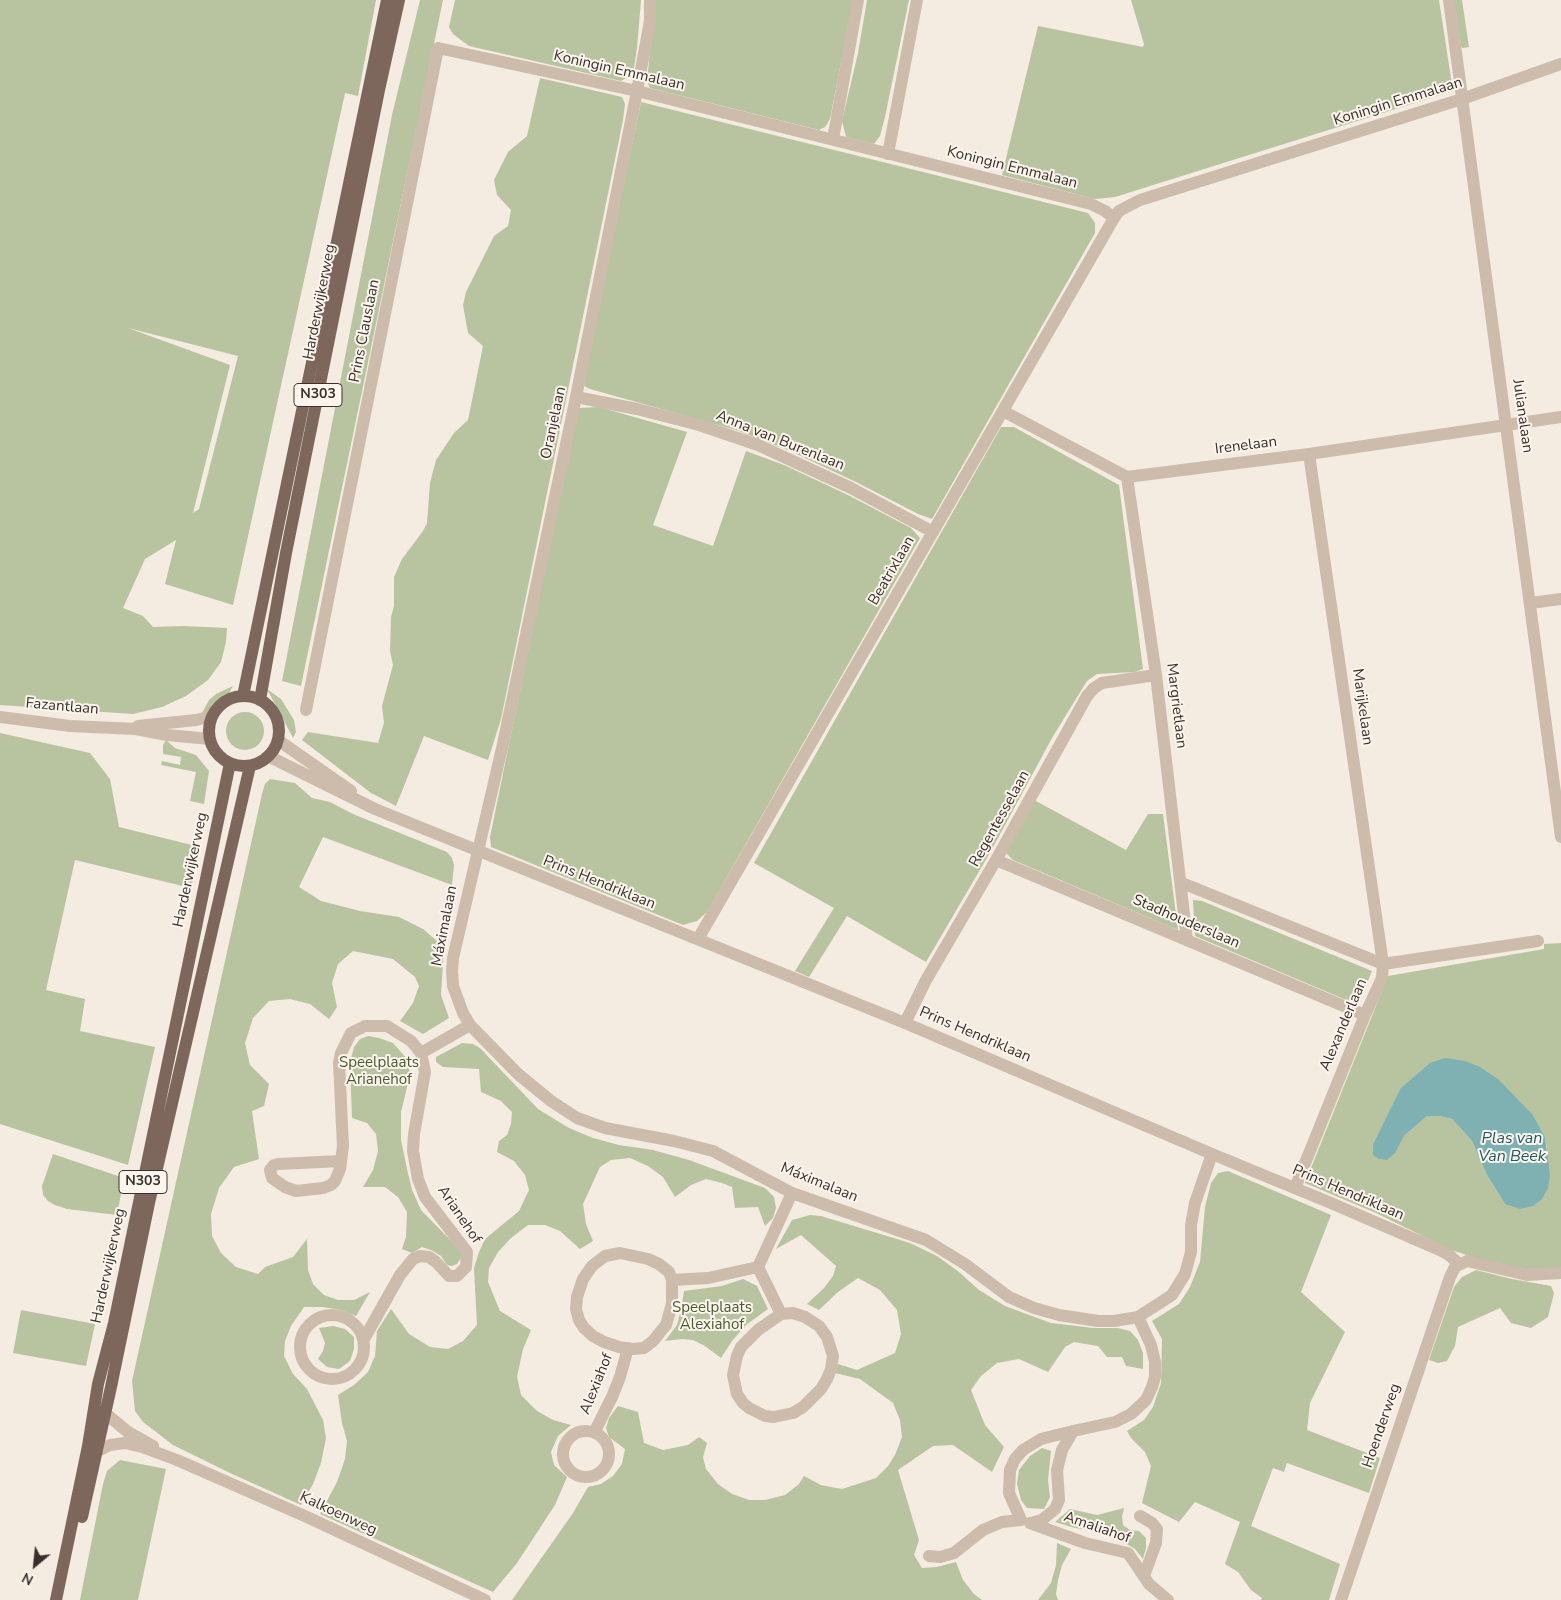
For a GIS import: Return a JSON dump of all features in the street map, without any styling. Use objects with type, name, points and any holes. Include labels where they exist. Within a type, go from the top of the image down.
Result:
[{"type":"main road","name":"Harderwijkerweg","points":[[242,696],[387,0]]},
{"type":"main road","name":"Harderwijkerweg","points":[[260,700],[286,552],[399,0]]},
{"type":"main road","points":[[242,696],[260,700],[269,707],[276,717],[279,728],[276,746],[263,761],[250,766],[240,766],[221,758],[210,740],[209,729],[212,716],[220,706],[230,699],[242,696]]},
{"type":"main road","name":"Harderwijkerweg","points":[[56,1600],[88,1446],[98,1384],[114,1323],[230,763]]},
{"type":"main road","name":"Harderwijkerweg","points":[[65,1600],[148,1203],[250,766]]},
{"type":"street","name":"Oranjelaan","points":[[478,852],[503,744],[576,397],[637,91],[650,21],[650,0]]},
{"type":"street","points":[[833,139],[858,0]]},
{"type":"street","points":[[888,154],[917,0]]},
{"type":"street","name":"Julianalaan","points":[[1449,0],[1561,837]]},
{"type":"street","name":"Koningin Emmalaan","points":[[438,48],[637,91],[833,139],[1091,204],[1114,218],[1119,211],[1140,200],[1462,99],[1561,64]]},
{"type":"street","name":"Prins Clauslaan","points":[[306,710],[438,48]]},
{"type":"street","name":"Beatrixlaan","points":[[698,939],[1114,218]]},
{"type":"street","name":"Anna van Burenlaan","points":[[576,397],[637,409],[690,423],[758,445],[851,488],[933,532]]},
{"type":"street","points":[[1004,411],[1127,476]]},
{"type":"street","name":"Irenelaan","points":[[1127,476],[1309,454],[1561,417]]},
{"type":"street","name":"Marijkelaan","points":[[1309,454],[1383,964]]},
{"type":"street","name":"Margrietlaan","points":[[1127,476],[1156,675],[1182,883],[1187,940]]},
{"type":"street","points":[[1531,603],[1561,599]]},
{"type":"street","name":"Regentesselaan","points":[[905,1023],[924,982],[996,860],[1090,692],[1102,683],[1156,675]]},
{"type":"street","name":"Fazantlaan","points":[[121,728],[196,720],[212,716]]},
{"type":"street","name":"Fazantlaan","points":[[0,717],[70,726],[136,728],[167,735],[210,740]]},
{"type":"street","name":"Prins Hendriklaan","points":[[278,740],[375,809]]},
{"type":"street","name":"Prins Hendriklaan","points":[[268,756],[375,809],[905,1023],[1442,1251],[1459,1264]]},
{"type":"street","name":"Máximalaan","points":[[478,852],[453,958],[453,986],[456,1000],[470,1025],[518,1074],[550,1101],[577,1118],[605,1128],[713,1151],[792,1193],[926,1240],[965,1264],[1009,1297],[1034,1308],[1059,1315],[1098,1321],[1114,1321],[1138,1317],[1172,1296],[1185,1274],[1191,1252],[1191,1225],[1195,1203],[1212,1154]]},
{"type":"street","name":"Stadhouderslaan","points":[[996,860],[1365,1015]]},
{"type":"street","points":[[1182,883],[1383,964]]},
{"type":"street","name":"Alexanderlaan","points":[[1295,1188],[1365,1015],[1382,978],[1383,964],[1538,941]]},
{"type":"street","points":[[341,1161],[278,1164],[274,1165],[270,1170],[272,1178],[285,1187],[296,1191],[312,1190],[331,1185],[335,1181],[340,1169],[343,1146],[341,1053],[351,1033],[365,1026],[387,1026],[411,1041],[421,1053],[470,1025]]},
{"type":"street","name":"Arianehof","points":[[364,1339],[358,1328],[349,1319],[337,1315],[324,1316],[313,1321],[304,1331],[300,1342],[301,1355],[306,1366],[316,1375],[328,1379],[340,1378],[352,1373],[360,1363],[364,1351],[364,1339],[400,1274],[413,1259],[420,1256],[428,1257],[436,1262],[449,1276],[457,1276],[466,1267],[468,1252],[425,1196],[418,1179],[413,1151],[414,1134],[425,1072],[421,1053]]},
{"type":"street","points":[[758,1267],[792,1193]]},
{"type":"street","name":"Alexiahof","points":[[620,1253],[633,1254],[659,1264],[669,1272],[672,1280],[672,1304],[666,1325],[653,1341],[644,1348],[619,1347],[593,1336],[579,1320],[576,1309],[577,1297],[583,1279],[592,1266],[605,1256],[620,1253]]},
{"type":"street","points":[[1459,1264],[1464,1261],[1472,1261],[1508,1272],[1527,1275],[1561,1273]]},
{"type":"street","name":"Hoenderweg","points":[[1341,1600],[1450,1277],[1459,1264]]},
{"type":"street","points":[[672,1280],[708,1278],[758,1267]]},
{"type":"street","points":[[758,1267],[781,1314]]},
{"type":"street","points":[[794,1313],[805,1317],[818,1326],[827,1337],[833,1356],[831,1369],[821,1389],[803,1407],[793,1413],[774,1417],[765,1416],[743,1403],[737,1394],[733,1375],[741,1347],[758,1330],[781,1314],[794,1313]]},
{"type":"street","points":[[1026,1522],[1009,1493],[1010,1470],[1023,1450],[1041,1439],[1116,1422],[1131,1414],[1146,1400],[1155,1377],[1155,1362],[1151,1345],[1138,1317]]},
{"type":"street","name":"Alexiahof","points":[[595,1431],[620,1377],[628,1348]]},
{"type":"street","name":"Kalkoenweg","points":[[105,1413],[128,1432],[177,1460]]},
{"type":"street","name":"Amaliahof","points":[[929,1556],[940,1557],[954,1552],[983,1530],[1002,1522],[1042,1520],[1055,1509],[1059,1500],[1057,1470],[1060,1457],[1073,1431]]},
{"type":"street","name":"Kalkoenweg","points":[[96,1452],[110,1445],[125,1443],[177,1460],[485,1600]]},
{"type":"street","name":"Amaliahof","points":[[1140,1516],[1152,1523],[1157,1529],[1156,1543],[1144,1576]]},
{"type":"street","name":"Amaliahof","points":[[1026,1522],[1085,1543],[1128,1553],[1149,1584],[1168,1600]]},
{"type":"green space","points":[[0,0],[376,0],[358,96],[345,93],[233,605],[165,584],[176,540],[145,559],[123,608],[143,616],[153,627],[227,628],[221,662],[208,680],[186,696],[162,707],[133,714],[0,705]],"holes":[[[128,328],[238,356],[199,509],[193,513],[230,365]]]},
{"type":"green space","points":[[420,0],[443,0],[301,686],[282,681],[392,115]]},
{"type":"green space","points":[[455,0],[641,0],[634,68],[630,76],[621,81],[469,46],[453,34],[449,27]]},
{"type":"green space","points":[[655,0],[853,0],[830,119],[825,127],[819,130],[650,88],[647,81]]},
{"type":"green space","points":[[867,0],[909,0],[885,117],[880,136],[874,144],[846,137],[842,121],[858,53]]},
{"type":"green space","points":[[1131,0],[1439,0],[1453,91],[1115,197],[1095,199],[1002,175],[1038,26],[1143,47],[1144,44]]},
{"type":"green space","points":[[1454,0],[1462,0],[1469,47],[1462,48],[1461,45]]},
{"type":"green space","points":[[540,78],[622,97],[625,104],[623,120],[501,719],[488,760],[424,736],[396,806],[371,793],[302,740],[308,732],[378,743],[384,723],[382,706],[393,665],[390,651],[391,617],[394,606],[394,577],[402,559],[427,523],[430,483],[436,460],[454,433],[468,420],[483,346],[468,333],[463,305],[466,292],[494,236],[508,226],[511,210],[497,195],[494,180],[508,152],[527,136]]},
{"type":"green space","points":[[641,102],[1088,213],[1095,223],[1095,233],[932,519],[918,514],[790,451],[736,430],[590,389],[582,385]]},
{"type":"green space","points":[[599,407],[687,432],[653,525],[713,546],[746,451],[784,465],[848,495],[911,528],[920,538],[707,912],[697,921],[683,925],[491,847],[490,837],[578,408]]},
{"type":"green space","points":[[1001,427],[1014,427],[1119,485],[1143,669],[1135,672],[1097,674],[1087,681],[1052,738],[991,851],[926,962],[847,916],[809,977],[795,971],[834,908],[754,863]]},
{"type":"green space","points":[[233,686],[226,698],[212,710],[201,715],[209,700],[216,694]]},
{"type":"green space","points":[[267,689],[281,699],[294,720],[296,732],[293,738]]},
{"type":"green space","points":[[245,712],[259,717],[264,731],[259,745],[245,750],[231,745],[226,731],[231,717]]},
{"type":"green space","points":[[0,733],[90,753],[110,779],[119,827],[200,847],[191,888],[75,860],[46,990],[85,999],[80,1031],[155,1047],[128,1165],[0,1124]]},
{"type":"green space","points":[[166,740],[175,748],[196,755],[209,771],[204,804],[190,801],[196,772],[161,765],[162,761],[180,765],[181,757],[163,754],[163,745]]},
{"type":"green space","points":[[270,779],[295,783],[312,798],[330,802],[353,814],[447,852],[452,858],[454,865],[452,885],[323,837],[299,887],[321,901],[360,911],[399,917],[423,929],[444,947],[441,995],[449,1018],[423,1034],[400,1021],[413,1003],[419,986],[415,977],[393,959],[353,951],[338,964],[332,983],[337,1007],[329,1019],[310,1004],[290,999],[269,1001],[253,1018],[245,1043],[250,1065],[269,1084],[264,1106],[252,1111],[259,1159],[234,1167],[219,1188],[211,1214],[212,1236],[221,1253],[236,1267],[258,1274],[265,1267],[293,1257],[307,1239],[308,1270],[313,1284],[324,1295],[338,1300],[354,1300],[370,1292],[356,1316],[341,1310],[323,1307],[304,1307],[291,1326],[285,1341],[284,1356],[293,1374],[307,1389],[323,1420],[326,1438],[321,1463],[313,1484],[301,1505],[173,1445],[143,1422],[135,1411],[132,1381],[262,794],[265,784]]},
{"type":"green space","points":[[1034,800],[1126,850],[1148,814],[1163,814],[1178,930],[1013,860],[1006,853]]},
{"type":"green space","points":[[1193,900],[1202,901],[1372,971],[1360,1001],[1351,1002],[1195,936]]},
{"type":"green space","points":[[1561,943],[1561,1268],[1517,1271],[1451,1250],[1376,1213],[1305,1183],[1388,976],[1544,949],[1544,944]],"holes":[[[1400,1089],[1533,1115],[1545,1137],[1548,1155],[1505,1204],[1487,1175],[1472,1141],[1452,1119],[1427,1116],[1404,1136],[1388,1115]]]},
{"type":"green space","name":"Speelplaats Arianehof","points":[[368,1036],[393,1043],[408,1060],[410,1075],[401,1112],[401,1140],[407,1169],[412,1190],[421,1210],[461,1251],[461,1258],[457,1264],[452,1266],[447,1265],[441,1256],[431,1250],[422,1247],[412,1253],[402,1249],[406,1237],[407,1212],[398,1197],[385,1187],[363,1187],[373,1170],[378,1151],[376,1134],[367,1123],[352,1118],[350,1062],[354,1047],[360,1039]]},
{"type":"green space","points":[[462,1043],[473,1044],[480,1048],[538,1109],[569,1128],[593,1138],[619,1145],[653,1150],[689,1160],[765,1188],[774,1197],[776,1208],[773,1218],[765,1226],[758,1207],[735,1208],[732,1187],[706,1179],[691,1185],[675,1197],[663,1177],[648,1166],[630,1158],[611,1160],[600,1167],[583,1204],[586,1224],[593,1241],[580,1249],[560,1231],[545,1225],[528,1225],[511,1238],[498,1252],[489,1268],[488,1282],[500,1311],[531,1330],[523,1349],[517,1377],[521,1395],[537,1411],[553,1420],[571,1425],[558,1436],[551,1452],[554,1465],[567,1477],[555,1505],[517,1563],[493,1592],[320,1514],[337,1482],[345,1459],[347,1441],[338,1395],[354,1385],[368,1372],[375,1356],[377,1331],[391,1309],[409,1334],[430,1347],[448,1349],[463,1341],[477,1325],[474,1268],[479,1252],[485,1239],[519,1211],[529,1190],[525,1175],[514,1161],[497,1152],[499,1141],[507,1135],[511,1124],[512,1112],[501,1101],[481,1092],[479,1069],[443,1067],[436,1062],[436,1057]]},
{"type":"green space","points":[[53,1154],[124,1178],[117,1215],[67,1209],[48,1201],[43,1195],[42,1186]]},
{"type":"green space","points":[[1228,1171],[1331,1215],[1301,1292],[1345,1332],[1310,1403],[1307,1430],[1380,1458],[1369,1493],[1287,1463],[1284,1472],[1273,1468],[1251,1526],[1340,1564],[1329,1600],[1261,1600],[1262,1598],[1251,1590],[1238,1572],[1225,1564],[1240,1522],[1195,1502],[1179,1522],[1142,1503],[1151,1466],[1145,1452],[1131,1438],[1127,1431],[1144,1420],[1153,1407],[1161,1383],[1162,1339],[1152,1321],[1179,1304],[1190,1287],[1200,1262],[1205,1207],[1211,1183],[1218,1173]]},
{"type":"green space","points":[[810,1215],[821,1216],[910,1243],[937,1256],[979,1290],[1005,1306],[1051,1323],[1094,1328],[1118,1328],[1130,1331],[1138,1340],[1143,1353],[1143,1369],[1126,1366],[1122,1357],[1107,1357],[1098,1346],[1074,1342],[1065,1347],[1048,1372],[1019,1359],[997,1363],[981,1376],[971,1390],[985,1425],[1004,1447],[992,1472],[953,1445],[933,1446],[898,1470],[919,1540],[914,1555],[922,1568],[937,1567],[956,1562],[963,1580],[974,1594],[982,1600],[512,1600],[573,1513],[588,1487],[601,1484],[613,1476],[622,1464],[625,1449],[609,1437],[606,1428],[609,1418],[618,1406],[638,1412],[644,1443],[663,1450],[688,1445],[699,1437],[707,1443],[703,1457],[706,1469],[718,1484],[732,1494],[749,1500],[765,1500],[785,1495],[799,1484],[804,1476],[821,1485],[842,1489],[876,1478],[888,1466],[895,1455],[902,1437],[900,1420],[893,1403],[860,1379],[835,1373],[838,1364],[857,1370],[895,1353],[901,1334],[897,1310],[880,1290],[858,1278],[838,1292],[819,1310],[807,1304],[824,1288],[833,1276],[836,1266],[801,1235],[776,1249],[792,1220]]},
{"type":"green space","points":[[1476,1270],[1551,1286],[1554,1293],[1548,1317],[1531,1328],[1511,1323],[1500,1308],[1458,1327],[1455,1346],[1447,1361],[1438,1363],[1429,1360],[1454,1287],[1462,1277]]},
{"type":"green space","name":"Speelplaats Alexiahof","points":[[743,1279],[757,1286],[768,1309],[746,1325],[721,1358],[693,1340],[665,1341],[677,1325],[684,1291],[722,1286]]},
{"type":"green space","points":[[21,1310],[95,1324],[86,1366],[13,1353]]},
{"type":"green space","points":[[333,1326],[345,1329],[354,1337],[354,1349],[350,1361],[339,1369],[327,1367],[318,1359],[325,1343],[319,1328]]},
{"type":"green space","points":[[1042,1448],[1051,1451],[1048,1480],[1050,1497],[1044,1509],[1027,1508],[1021,1500],[1017,1484],[1019,1470],[1030,1456]]},
{"type":"green space","points":[[120,1460],[166,1469],[138,1600],[80,1600],[103,1484],[107,1471]]},
{"type":"green space","points":[[1124,1508],[1123,1525],[1130,1530],[1139,1531],[1146,1538],[1143,1559],[1135,1549],[1125,1543],[1090,1530],[1055,1522],[1070,1509],[1097,1515]]},
{"type":"green space","points":[[1057,1543],[1071,1549],[1062,1565],[1058,1580],[1056,1594],[1058,1600],[1038,1600],[1051,1583],[1056,1565]]},
{"type":"water","name":"Plas van Van Beek","points":[[1445,1058],[1465,1061],[1480,1067],[1498,1079],[1533,1115],[1545,1137],[1550,1175],[1548,1188],[1542,1199],[1533,1206],[1520,1209],[1505,1204],[1487,1175],[1472,1141],[1452,1119],[1427,1116],[1404,1136],[1395,1153],[1387,1160],[1379,1159],[1373,1155],[1373,1145],[1400,1089],[1430,1063]]}]
